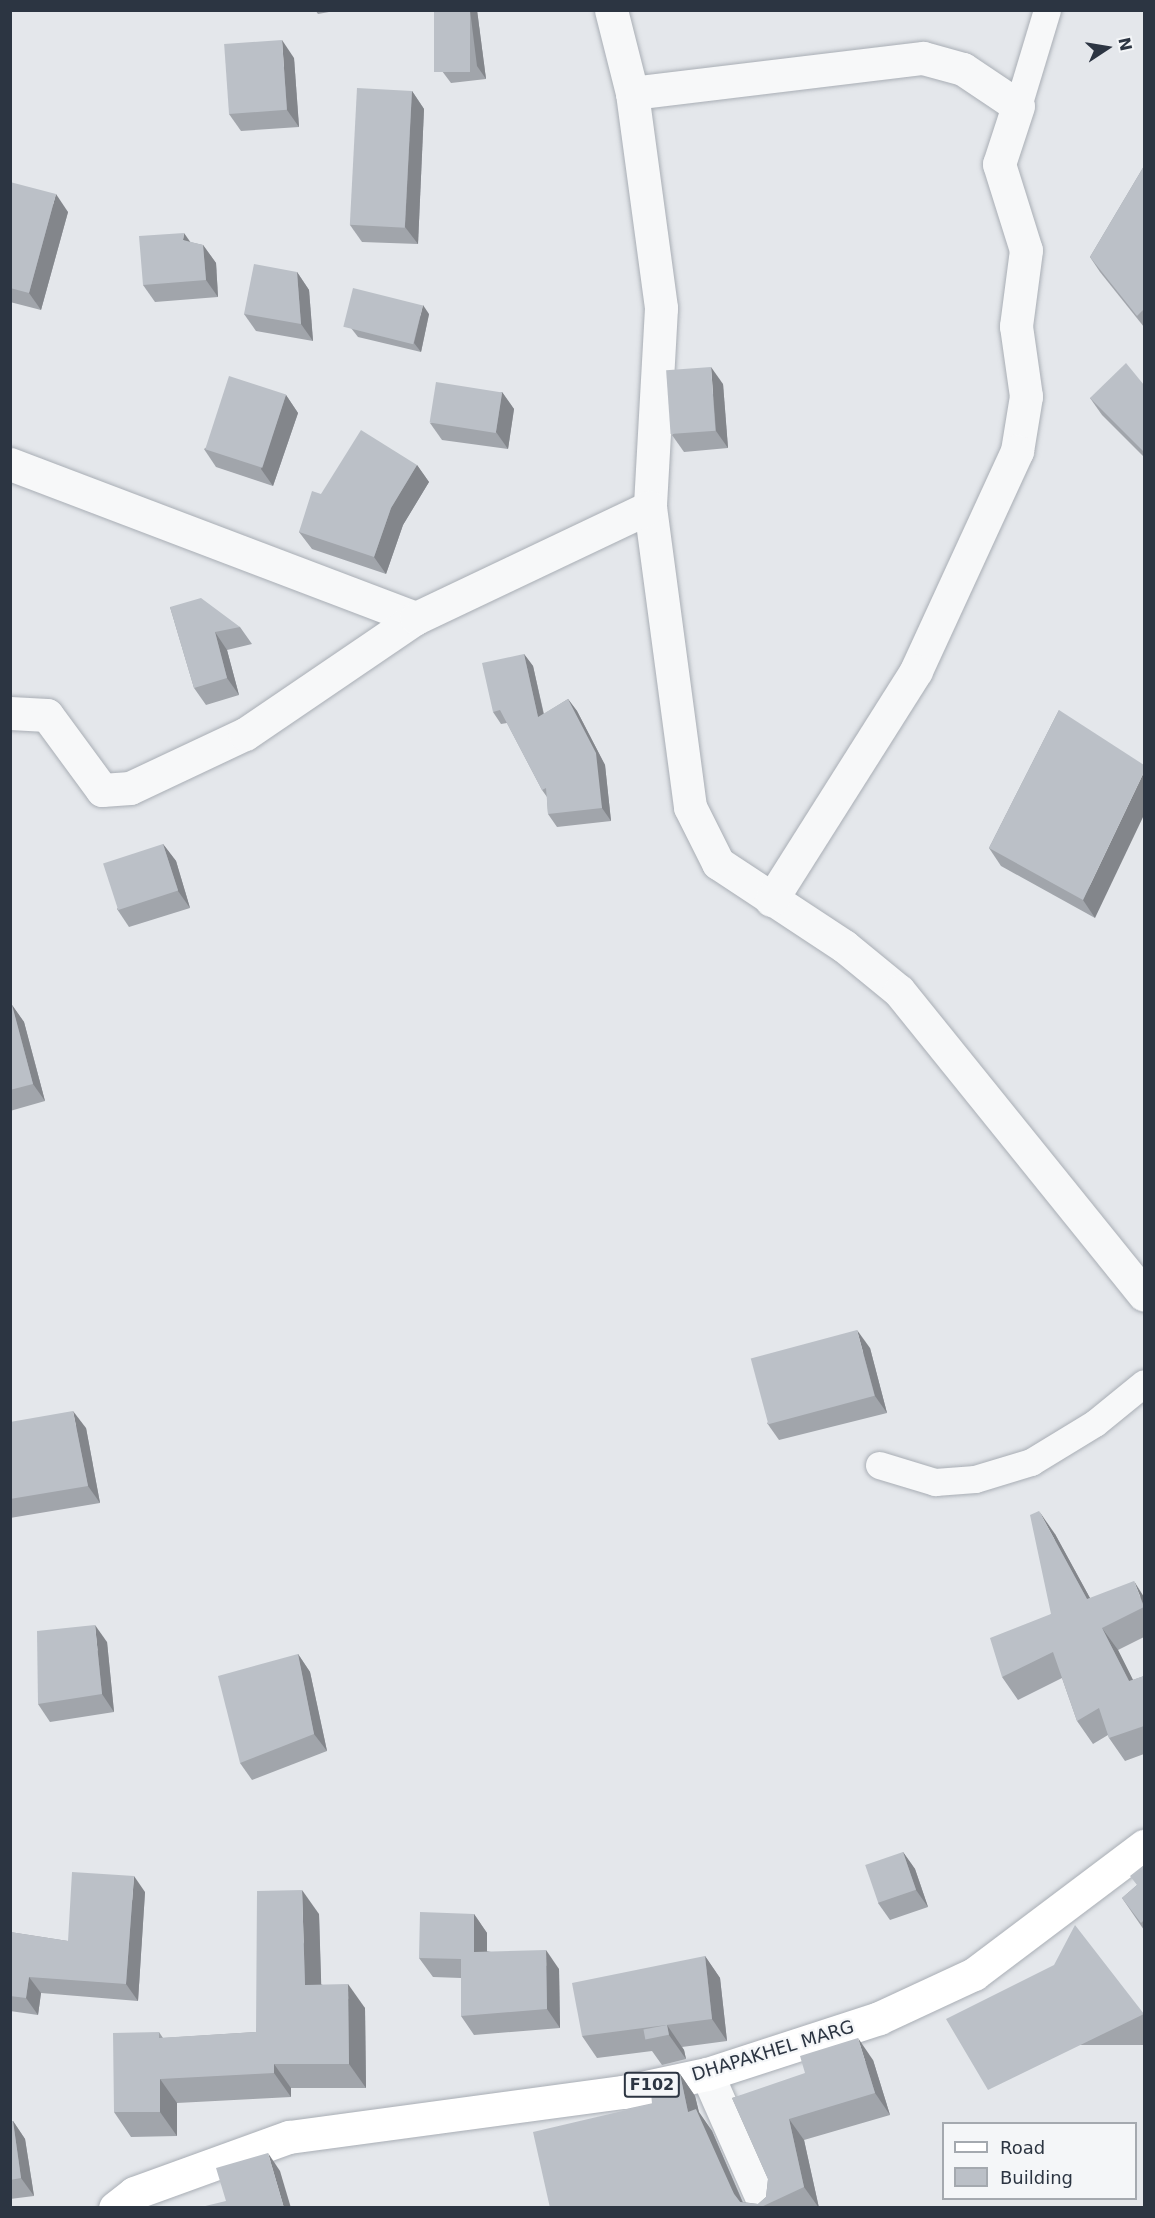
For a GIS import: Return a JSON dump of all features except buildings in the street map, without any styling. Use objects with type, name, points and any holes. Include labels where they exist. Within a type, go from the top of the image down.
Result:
[{"type":"main road","name":"DHAPAKHEL MARG","points":[[115,2208],[134,2193],[290,2137],[623,2092],[707,2074],[879,2018],[974,1974],[1144,1846]]},
{"type":"street","points":[[611,10],[632,93],[661,308],[650,507],[690,807],[718,864],[844,946],[899,991],[1144,1295]]},
{"type":"street","points":[[632,93],[923,58],[963,69],[1018,106],[999,164],[1026,250],[1016,326],[1026,396],[1017,452],[916,671],[771,900]]},
{"type":"street","points":[[10,465],[416,618]]},
{"type":"street","points":[[10,713],[48,715],[102,789],[130,788],[245,734],[416,618],[650,507]]},
{"type":"street","points":[[707,2074],[766,2208]]},
{"type":"lane","points":[[1018,106],[1047,10]]},
{"type":"lane","points":[[879,1465],[935,1482],[987,1476],[1031,1462],[1095,1423],[1144,1383]]}]
